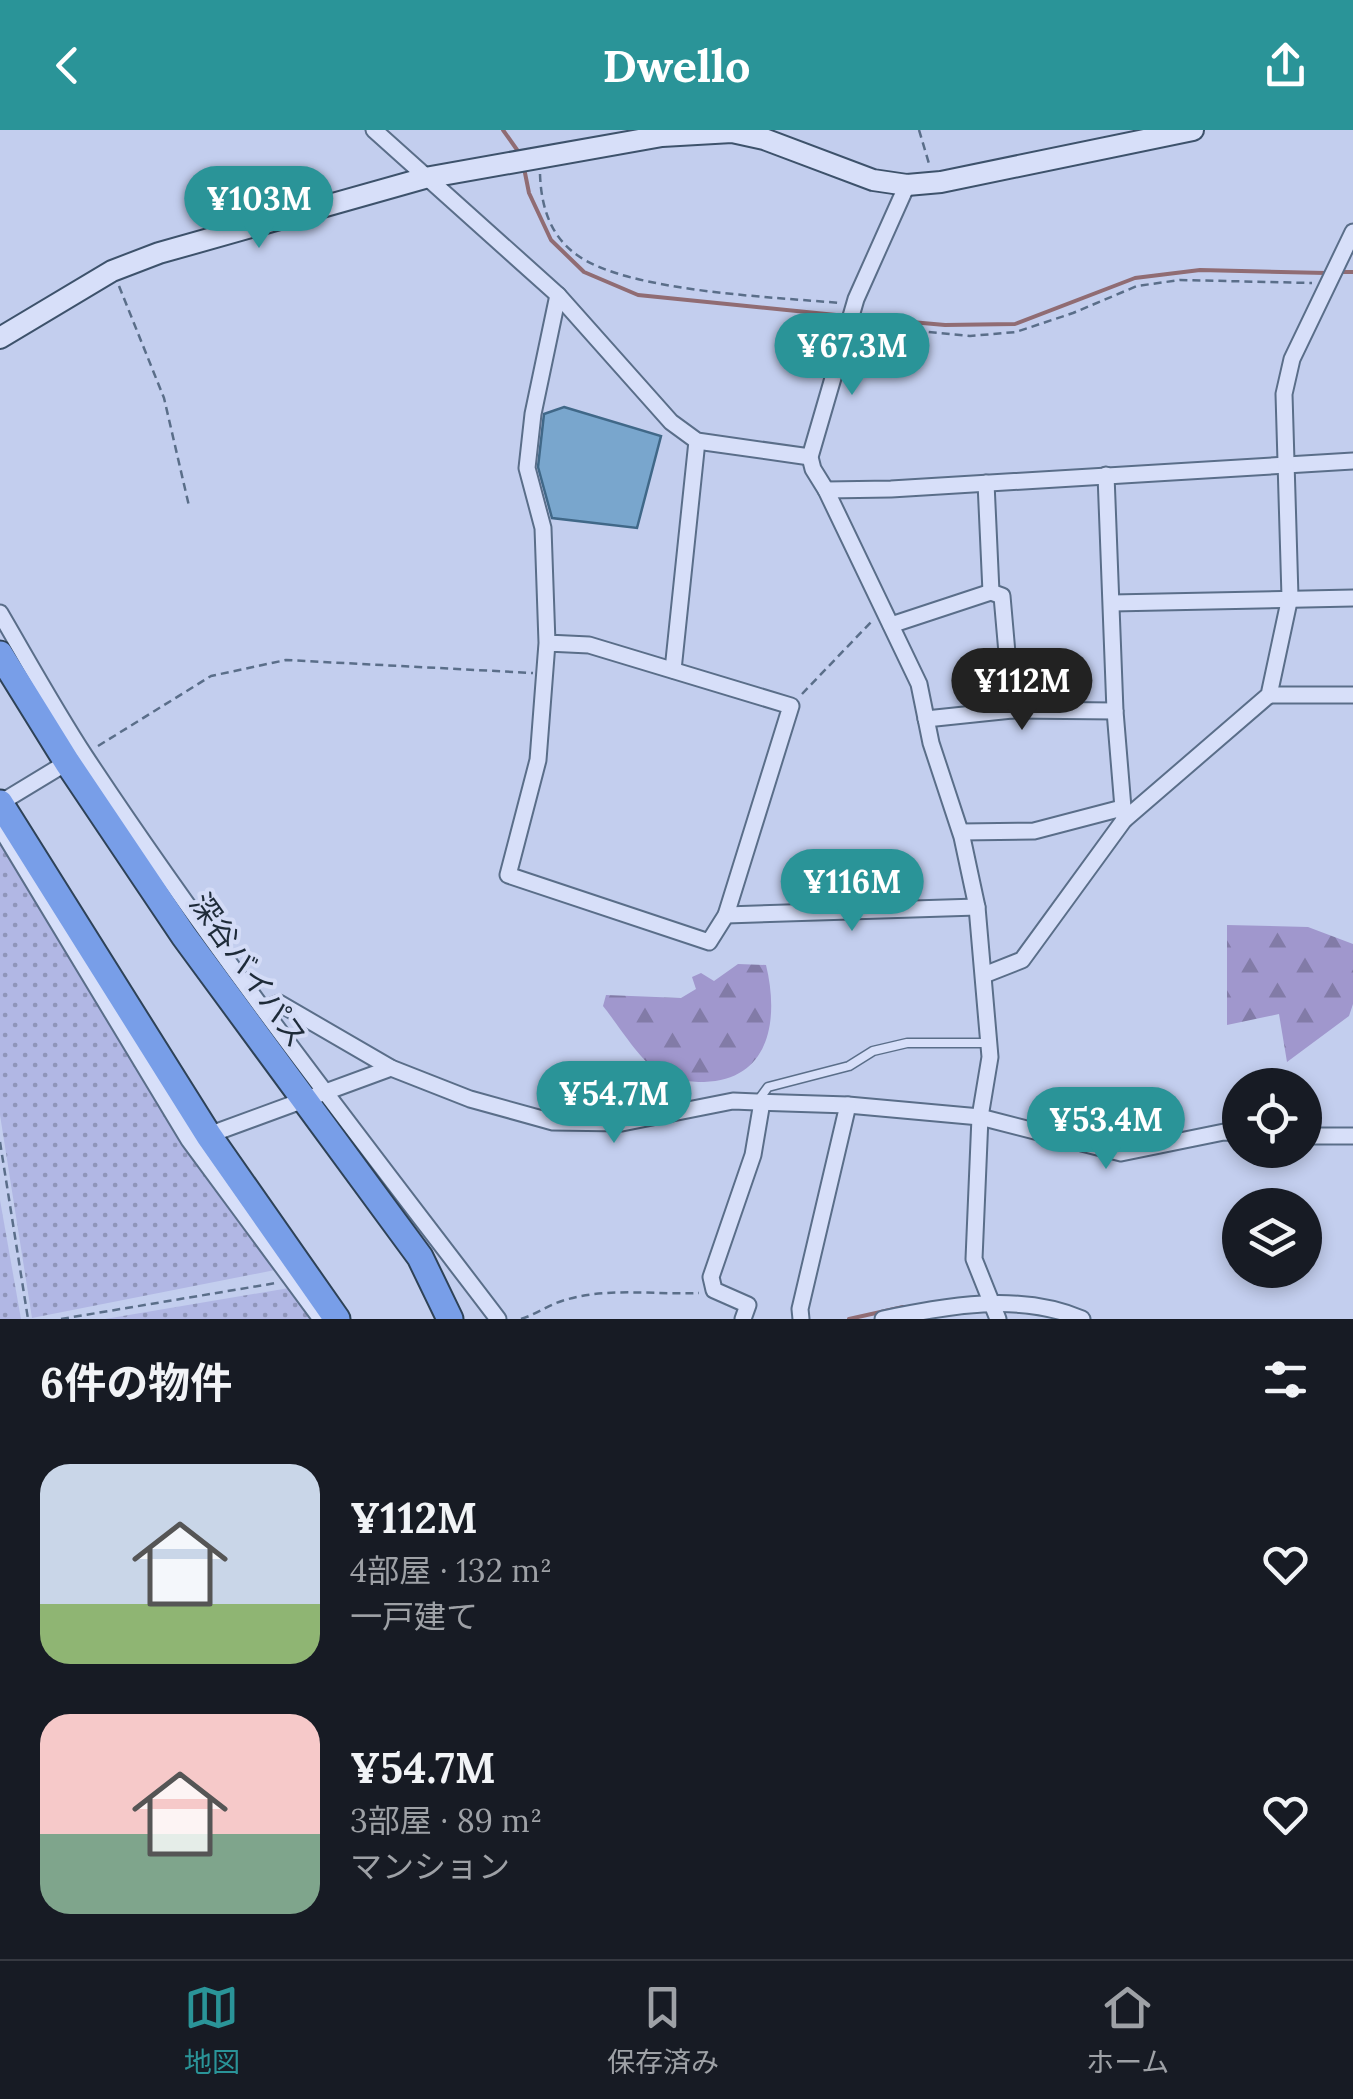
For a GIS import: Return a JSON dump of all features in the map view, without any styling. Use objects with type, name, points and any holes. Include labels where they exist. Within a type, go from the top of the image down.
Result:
[{"type":"highway","name":"深谷バイパス","points":[[0,654],[75,758],[184,936],[314,1096],[420,1257],[450,1319]]},
{"type":"highway","points":[[0,803],[199,1138],[337,1319]]},
{"type":"main road","points":[[0,338],[112,271],[159,253],[425,178],[662,136],[732,132],[762,135],[873,180],[907,185],[933,183],[1135,136],[1194,130]]},
{"type":"street","points":[[374,130],[558,295],[671,422],[697,441],[810,457]]},
{"type":"street","points":[[907,185],[854,306],[810,457],[919,684],[961,832],[977,908],[990,1057],[980,1117],[974,1259],[995,1311]]},
{"type":"street","points":[[1270,695],[1290,597],[1284,394],[1292,358],[1353,232]]},
{"type":"street","points":[[547,643],[588,646],[791,706],[726,915],[709,942],[508,876],[538,760],[547,643],[543,528],[528,468],[533,414],[558,295]]},
{"type":"street","points":[[673,670],[697,441]]},
{"type":"street","points":[[826,490],[1353,461]]},
{"type":"street","points":[[1106,475],[1123,814]]},
{"type":"street","points":[[986,483],[991,592]]},
{"type":"street","points":[[888,618],[991,592],[1002,596],[1012,710]]},
{"type":"street","points":[[1112,603],[1353,598]]},
{"type":"street","points":[[0,613],[75,758],[264,1009],[314,1096],[498,1319]]},
{"type":"street","points":[[984,975],[1022,960],[1123,814],[1270,695],[1353,695]]},
{"type":"street","points":[[926,719],[1012,710],[1115,711]]},
{"type":"street","points":[[0,803],[75,758]]},
{"type":"street","points":[[961,832],[1034,831],[1123,814]]},
{"type":"street","points":[[0,827],[199,1138],[321,1319]]},
{"type":"street","points":[[726,915],[977,908]]},
{"type":"street","points":[[264,1009],[279,1003],[391,1068],[470,1099],[553,1122],[622,1124],[733,1102],[760,1102],[980,1117],[1122,1152],[1222,1132]]},
{"type":"street","points":[[199,1138],[391,1068]]},
{"type":"street","points":[[743,1319],[748,1305],[714,1290],[710,1276],[753,1154],[760,1102]]},
{"type":"street","points":[[801,1319],[848,1105]]},
{"type":"street","points":[[1322,1136],[1353,1136]]},
{"type":"street","points":[[884,1319],[929,1309],[1067,1313],[1082,1319]]},
{"type":"lane","points":[[760,1102],[768,1087],[849,1066],[873,1051],[906,1043],[989,1042]]},
{"type":"path","points":[[919,130],[933,183]]},
{"type":"path","points":[[528,160],[549,225],[577,255],[624,276],[691,288],[854,306]]},
{"type":"path","points":[[112,271],[164,398],[190,506]]},
{"type":"path","points":[[850,325],[970,336],[1016,332],[1136,286],[1180,280],[1330,282]]},
{"type":"path","points":[[791,706],[872,620],[888,618]]},
{"type":"path","points":[[75,758],[211,676],[250,665],[286,660],[544,673]]},
{"type":"path","points":[[0,1142],[28,1319]]},
{"type":"path","points":[[61,1319],[292,1280]]},
{"type":"path","points":[[521,1319],[564,1300],[628,1291],[659,1295],[718,1292]]},
{"type":"shaded area","points":[[0,841],[185,1144],[275,1270],[32,1318],[0,1115]]},
{"type":"shaded area","points":[[0,1200],[21,1319],[0,1319]]},
{"type":"shaded area","points":[[289,1288],[312,1319],[105,1319]]},
{"type":"green space","points":[[1227,925],[1308,927],[1353,944],[1353,1004],[1349,1016],[1287,1062],[1279,1014],[1227,1025]]},
{"type":"green space","points":[[738,964],[766,965],[770,1025],[756,1058],[726,1079],[692,1082],[659,1072],[637,1051],[603,1006],[606,995],[681,998],[696,989],[692,977],[701,973],[714,981]]},
{"type":"building","points":[[564,407],[661,436],[637,528],[552,518],[538,467],[544,414]]},
{"type":"waterway","points":[[503,130],[520,154]]},
{"type":"waterway","points":[[524,168],[529,193],[551,240],[584,272],[638,295],[846,316]]},
{"type":"waterway","points":[[855,317],[945,325],[1015,324],[1135,278],[1200,270],[1326,273]]},
{"type":"waterway","points":[[1341,272],[1353,272]]},
{"type":"waterway","points":[[849,1319],[903,1307]]}]
